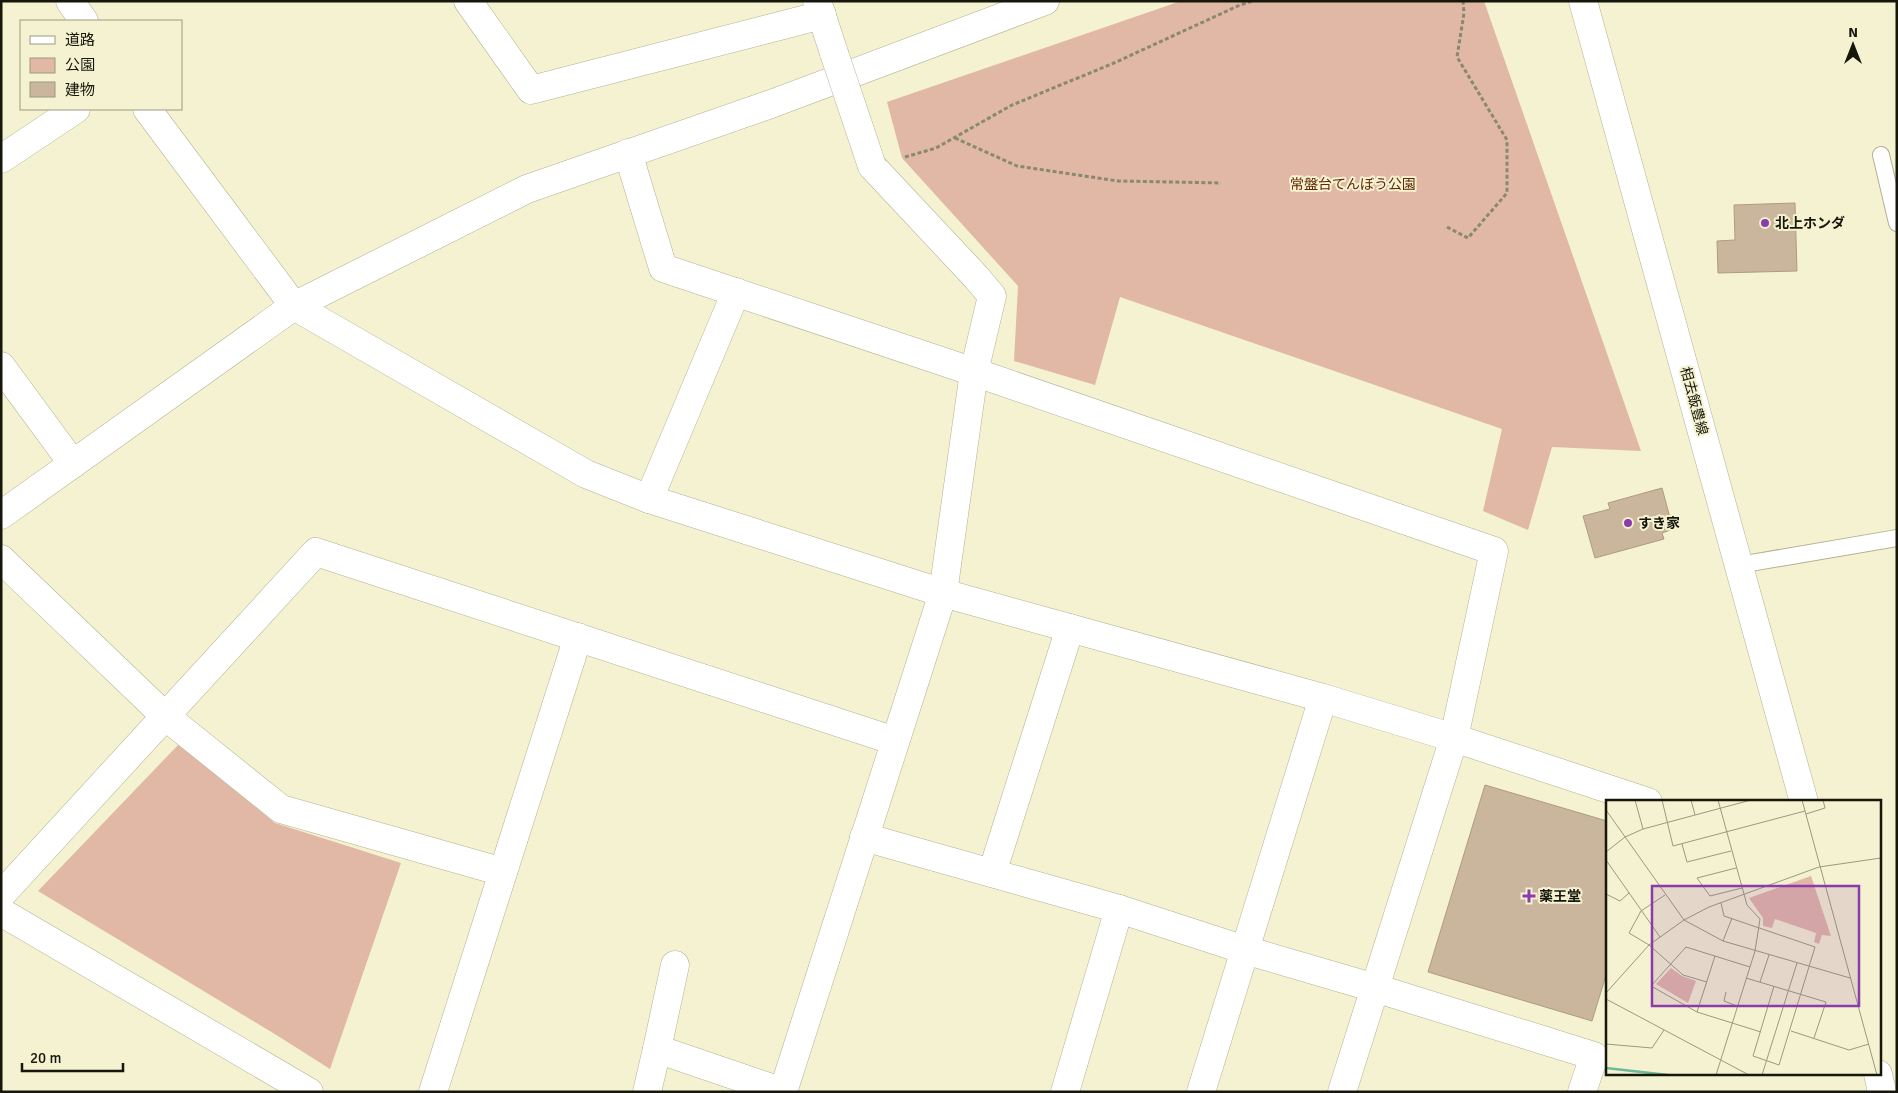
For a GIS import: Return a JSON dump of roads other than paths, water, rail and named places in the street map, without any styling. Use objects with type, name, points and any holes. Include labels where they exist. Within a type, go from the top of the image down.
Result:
[{"type":"street","points":[[70,1],[83,20]]},
{"type":"street","points":[[468,1],[531,90],[819,8],[872,166],[992,296],[974,372],[943,593],[783,1092],[657,1049]]},
{"type":"street","points":[[1,515],[294,306],[527,189],[771,104],[1045,1]]},
{"type":"street","name":"相去飯豊線","points":[[1583,1],[1803,800]]},
{"type":"street","points":[[1,159],[74,110]]},
{"type":"street","points":[[148,110],[294,306],[586,474],[649,499],[943,593],[1323,698],[1454,738],[1642,800]]},
{"type":"street","points":[[628,153],[663,268],[1494,550],[1454,738],[1342,1092]]},
{"type":"street","points":[[649,499],[736,292]]},
{"type":"street","points":[[1,366],[73,464]]},
{"type":"street","points":[[1,895],[316,552],[895,741]]},
{"type":"street","points":[[1,559],[166,716],[280,809],[503,872]]},
{"type":"street","points":[[992,873],[1070,628]]},
{"type":"street","points":[[433,1092],[578,637]]},
{"type":"street","points":[[1201,1092],[1323,698]]},
{"type":"street","points":[[864,837],[1119,909],[1245,950],[1594,1056],[1582,1092]]},
{"type":"street","points":[[1065,1092],[1119,909]]},
{"type":"street","points":[[1,912],[309,1092]]},
{"type":"street","points":[[647,1092],[675,965]]},
{"type":"street","points":[[1878,1076],[1882,1092]]},
{"type":"lane","points":[[1881,155],[1897,223]]},
{"type":"lane","points":[[1739,565],[1897,538]]},
{"type":"place","name":"北上ホンダ","points":[[1765,223]]},
{"type":"place","name":"すき家","points":[[1628,523]]},
{"type":"place","name":"薬王堂","points":[[1529,896]]},
{"type":"park label","name":"常盤台てんぼう公園","points":[[1353,184]]}]
